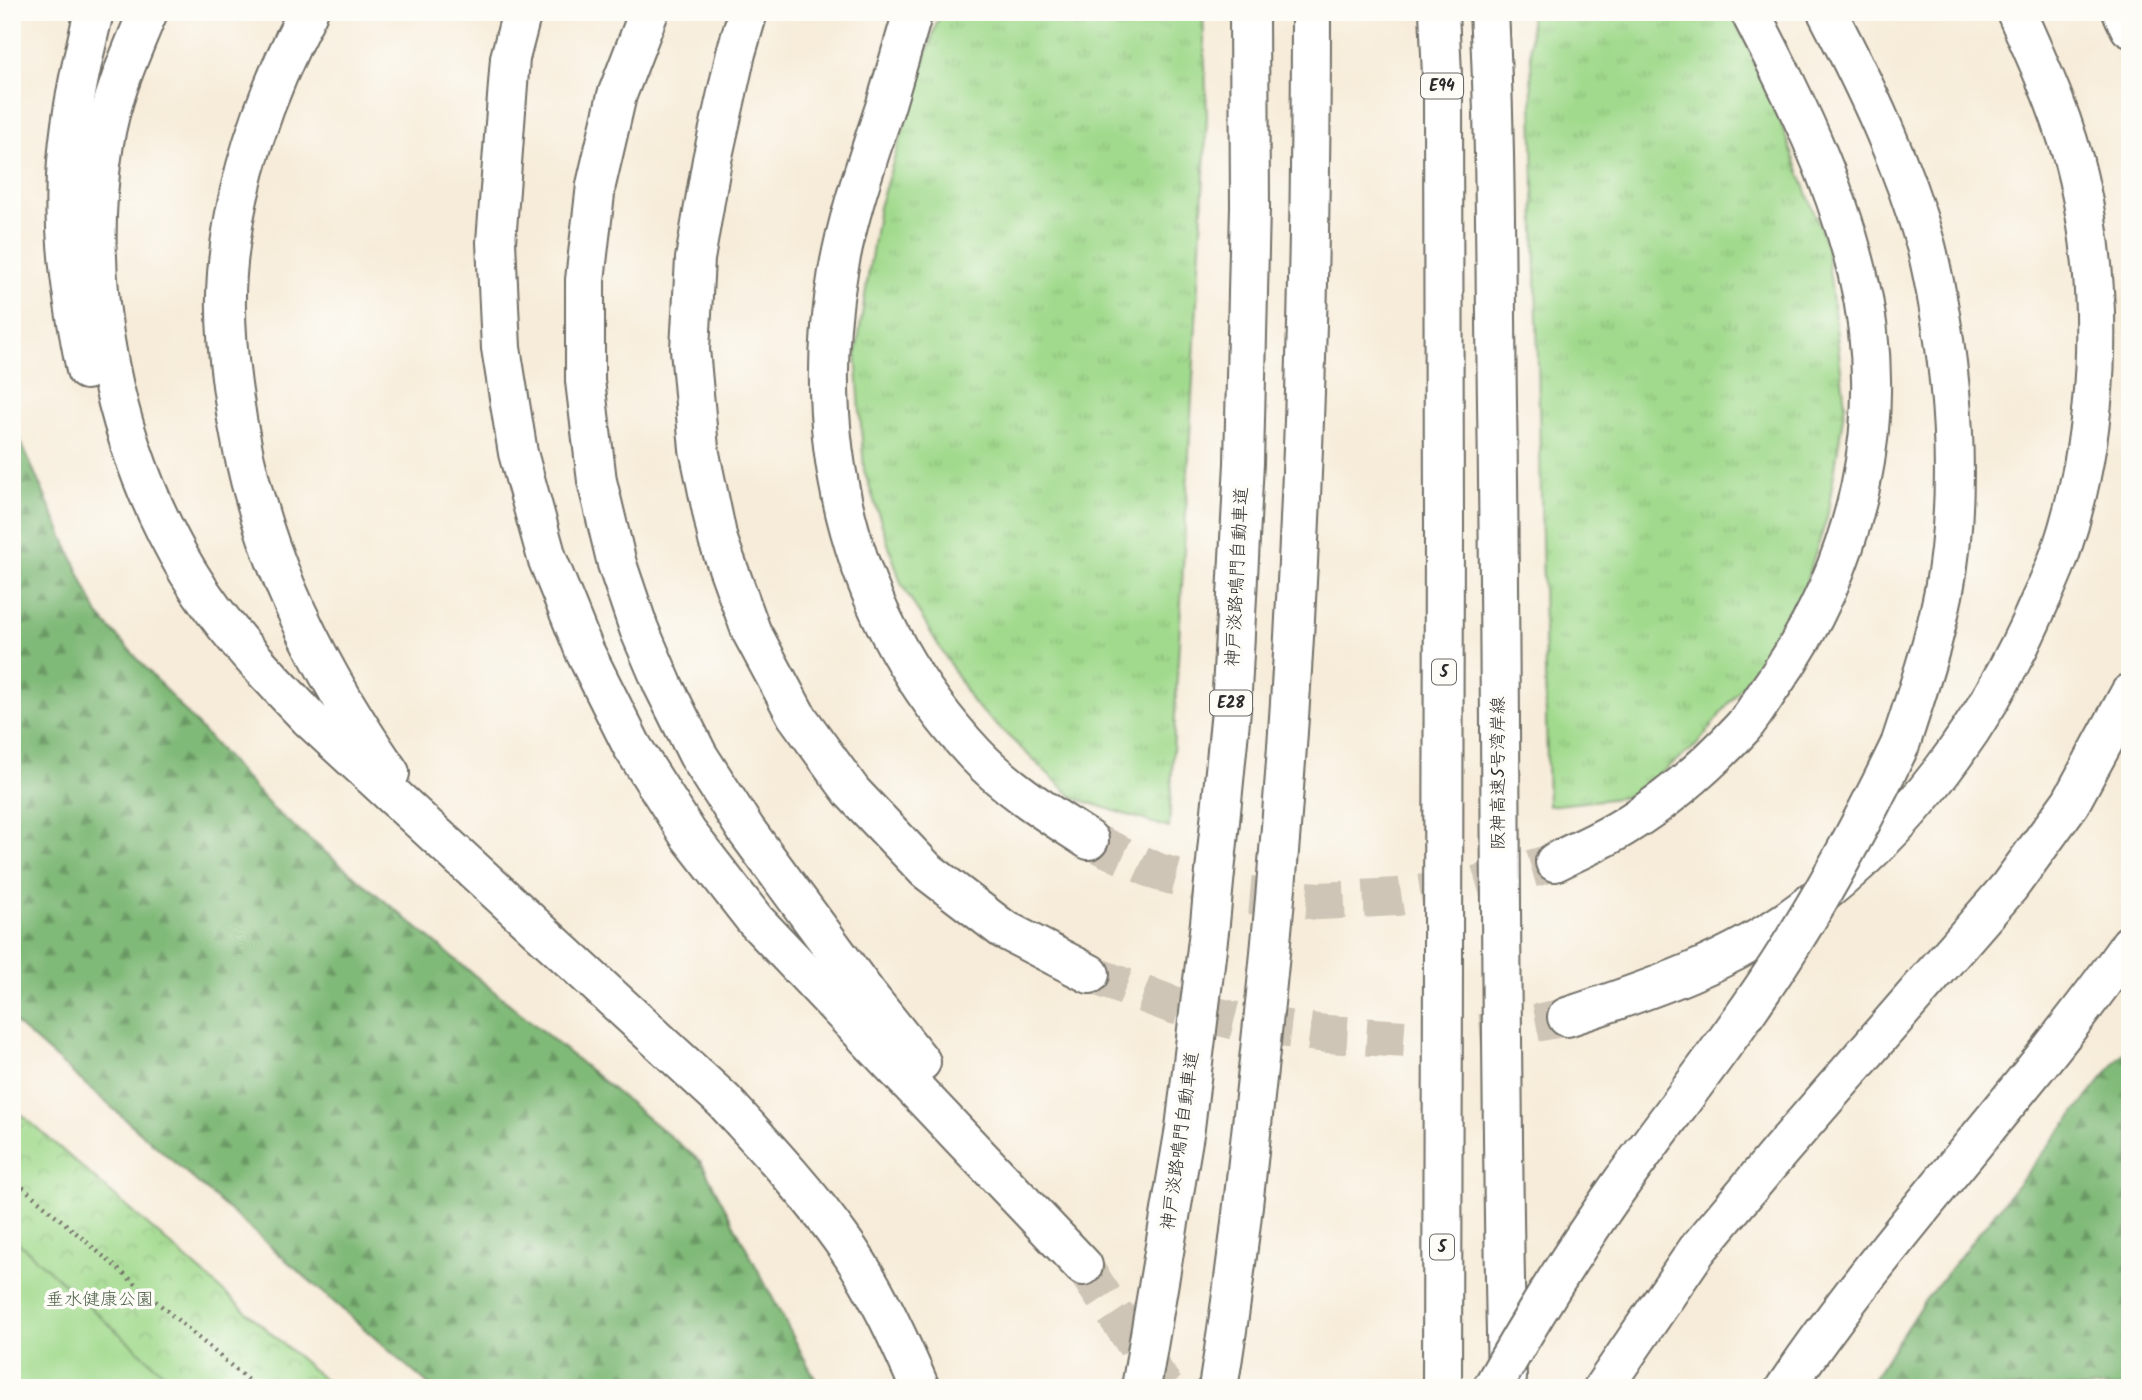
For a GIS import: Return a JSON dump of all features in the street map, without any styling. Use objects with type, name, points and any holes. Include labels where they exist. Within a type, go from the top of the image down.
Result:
[{"type":"highway","points":[[94,12],[77,85],[67,162],[68,257],[74,312],[89,386],[113,450],[144,514],[182,578],[310,719],[723,1101],[783,1166],[843,1241],[888,1316],[920,1388]]},
{"type":"highway","points":[[148,12],[121,74],[104,141],[97,234],[98,285],[108,357],[126,430],[151,502],[189,573],[246,651]]},
{"type":"highway","points":[[308,12],[289,49],[259,121],[243,175],[233,224],[227,275],[227,345],[236,418],[251,486],[270,549],[298,617],[332,682],[370,745],[412,806],[454,854]]},
{"type":"highway","points":[[522,12],[510,58],[496,242],[501,348],[521,466],[547,558],[585,652],[632,746],[688,834],[755,920],[1083,1266],[866,993],[746,830],[698,755],[663,685],[634,616],[617,564],[597,481],[585,380],[585,280],[599,173],[617,95],[649,12]]},
{"type":"highway","points":[[748,12],[712,160],[695,259],[690,349],[699,449],[718,540],[751,631],[796,715],[852,792],[926,870],[1003,929],[1090,974]]},
{"type":"highway","points":[[913,12],[856,190],[838,271],[828,349],[830,428],[841,500],[863,575],[892,640],[932,701],[976,754],[1026,799],[1089,840]]},
{"type":"highway","name":"神戸淡路鳴門自動車道","points":[[1141,1388],[1185,1128],[1210,923],[1231,710],[1244,463],[1250,207],[1249,12]]},
{"type":"highway","points":[[1218,1388],[1274,930],[1291,701],[1311,207],[1311,12]]},
{"type":"highway","name":"E94","points":[[1438,12],[1443,96],[1443,160]]},
{"type":"highway","name":"阪神高速5号湾岸線","points":[[1489,12],[1494,158],[1502,1187],[1507,1388]]},
{"type":"highway","points":[[1555,862],[1625,826],[1684,783],[1743,726],[1791,658],[1831,585],[1857,508],[1869,433],[1870,353],[1858,273],[1837,199],[1807,124],[1750,12]]},
{"type":"highway","points":[[1492,1388],[1538,1308],[1621,1184],[1791,946],[1855,838],[1900,745],[1932,647],[1950,551],[1954,448],[1946,344],[1927,247],[1895,155],[1853,61],[1827,12]]},
{"type":"highway","points":[[1567,1017],[1652,989],[1735,952],[1801,911],[1852,869],[1925,795],[1977,722],[2024,640],[2063,542],[2083,465],[2095,364],[2093,265],[2078,177],[2051,90],[2016,12]]},
{"type":"highway","points":[[2122,12],[2130,28]]},
{"type":"highway","name":"5","points":[[1442,1388],[1443,160]]},
{"type":"highway","points":[[2071,802],[2130,693]]},
{"type":"highway","points":[[1603,1388],[1697,1250],[2009,887],[2071,802],[2130,710]]},
{"type":"highway","points":[[2086,1006],[2130,944]]},
{"type":"highway","points":[[1785,1388],[1828,1324],[2086,1006],[2130,958]]},
{"type":"path","points":[[12,1178],[257,1388]]},
{"type":"green space","points":[[940,12],[1203,12],[1207,117],[1169,828],[1074,798],[974,704],[901,583],[864,470],[856,353],[879,207]]},
{"type":"green space","points":[[1530,12],[1731,12],[1766,84],[1826,243],[1845,404],[1827,518],[1794,618],[1696,746],[1628,797],[1548,806]]},
{"type":"green space","points":[[12,405],[15,429],[98,615],[273,809],[701,1162],[820,1388],[432,1388],[12,1020]]},
{"type":"green space","points":[[2130,1044],[2130,1388],[1867,1388],[1922,1304]]},
{"type":"green space","name":"垂水健康公園","points":[[12,1106],[322,1378],[334,1388],[12,1388]]},
{"type":"green space","points":[[12,1237],[180,1388],[12,1388]]},
{"type":"tunnel","points":[[1089,840],[1158,872],[1239,894],[1319,901],[1397,897],[1475,885],[1555,862]]},
{"type":"tunnel","points":[[1090,974],[1173,1005],[1248,1024],[1327,1034],[1406,1039],[1483,1033],[1567,1017]]},
{"type":"tunnel","points":[[1083,1266],[1165,1388]]}]
